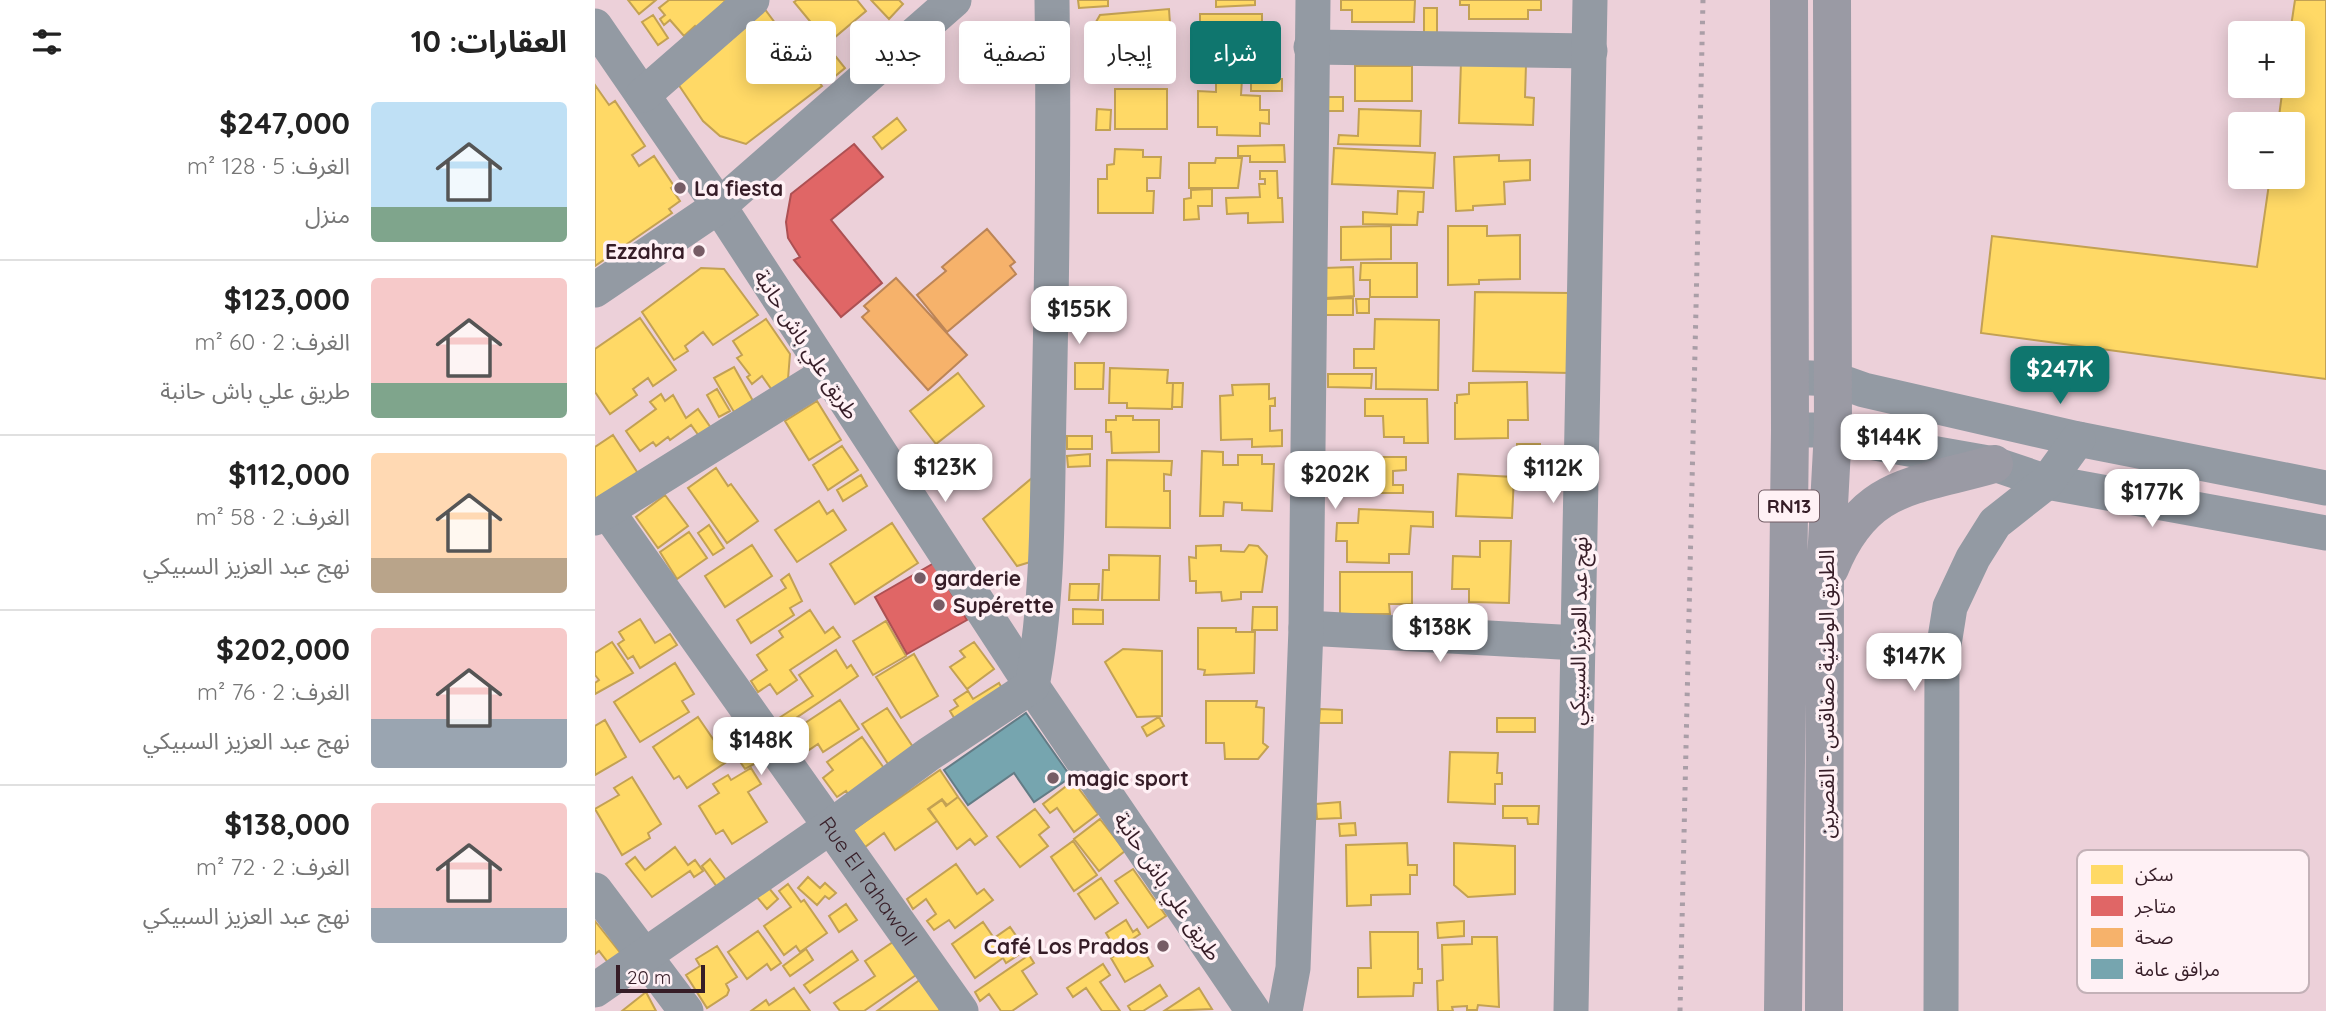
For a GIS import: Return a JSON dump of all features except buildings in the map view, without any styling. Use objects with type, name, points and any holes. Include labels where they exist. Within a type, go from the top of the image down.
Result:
[{"type":"main road","name":"الطريق الوطنية صفاقس - القصرين","points":[[1783,1011],[1790,430],[1789,0]]},
{"type":"main road","name":"الطريق الوطنية صفاقس - القصرين","points":[[1824,1011],[1825,580],[1833,430],[1832,0]]},
{"type":"main road","points":[[1825,580],[1843,536],[1868,508],[1901,489],[1994,464]]},
{"type":"street","points":[[643,95],[752,0]]},
{"type":"street","points":[[595,290],[719,206],[954,0]]},
{"type":"street","points":[[595,990],[831,827],[929,754],[1032,686],[1039,648],[1046,534],[1055,200],[1052,0]]},
{"type":"street","points":[[1285,1011],[1293,968],[1306,628],[1313,0]]},
{"type":"street","name":"نهج عبد العزيز السبيكي","points":[[1571,1011],[1590,0]]},
{"type":"street","name":"طريق علي باش حانبة","points":[[595,26],[719,206],[826,374],[1032,686],[1253,1011]]},
{"type":"street","points":[[1311,47],[1590,51]]},
{"type":"street","points":[[601,515],[826,374]]},
{"type":"street","points":[[1789,377],[1833,379],[1864,390],[2078,439],[2326,488]]},
{"type":"street","points":[[1790,430],[1833,430],[1869,442],[1994,464],[2047,481],[2326,533]]},
{"type":"street","points":[[1941,1011],[1942,670],[1950,607],[1973,558],[1995,523],[2047,481],[2078,439]]},
{"type":"street","name":"Rue El Tahawoll","points":[[601,515],[831,827],[961,1011]]},
{"type":"street","points":[[1306,628],[1578,643]]},
{"type":"street","points":[[595,890],[687,1011]]},
{"type":"railway","points":[[1680,1011],[1703,0]]},
{"type":"place","name":"La fiesta","points":[[680,188]]},
{"type":"place","name":"Ezzahra","points":[[699,251]]},
{"type":"place","name":"garderie","points":[[920,578]]},
{"type":"place","name":"Supérette","points":[[939,605]]},
{"type":"place","name":"magic sport","points":[[1053,778]]},
{"type":"place","name":"Café Los Prados","points":[[1163,946]]}]
